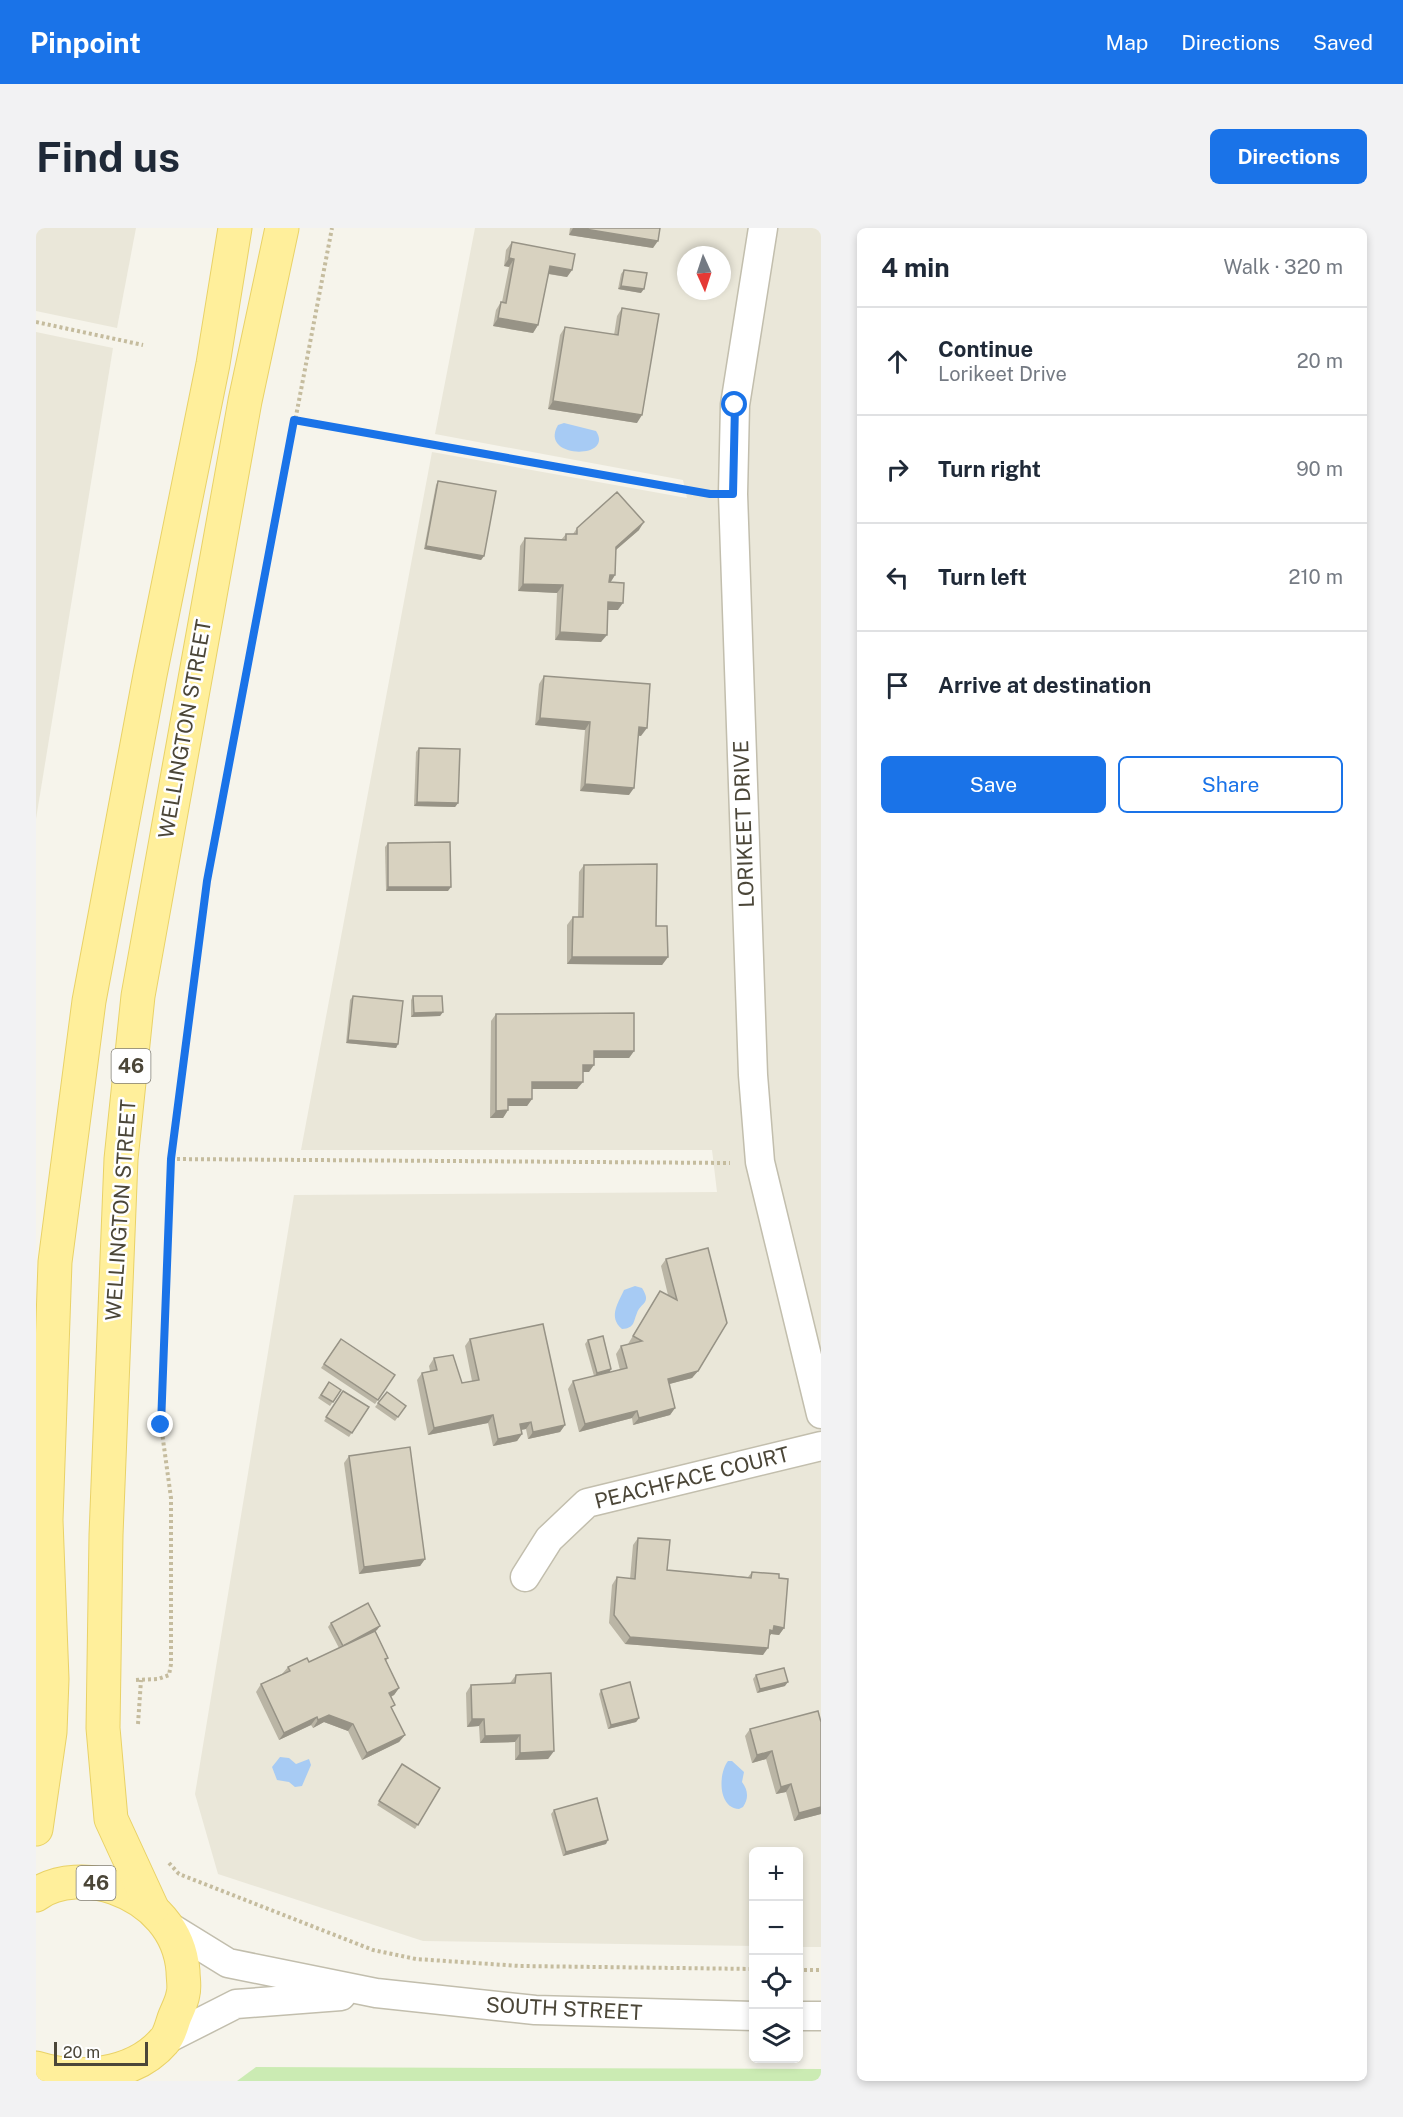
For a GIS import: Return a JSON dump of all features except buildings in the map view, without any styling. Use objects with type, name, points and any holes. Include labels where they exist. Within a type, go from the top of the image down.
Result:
[{"type":"main road","name":"WELLINGTON STREET","points":[[36,1829],[50,1732],[52,1679],[46,1520],[55,1262],[89,1001],[152,663],[213,364],[236,228]]},
{"type":"main road","name":"WELLINGTON STREET","points":[[36,2068],[75,2080],[133,2074],[165,2040],[184,1992],[182,1958],[111,1819],[103,1728],[106,1524],[121,1159],[138,996],[226,506],[282,228]]},
{"type":"main road","name":"46","points":[[36,1895],[74,1882],[103,1883],[136,1895],[160,1917]]},
{"type":"street","name":"LORIKEET DRIVE","points":[[763,228],[735,405],[733,494],[753,1075],[760,1162],[821,1414]]},
{"type":"street","name":"PEACHFACE COURT","points":[[525,1577],[549,1539],[587,1503],[821,1446]]},
{"type":"street","name":"SOUTH STREET","points":[[160,1917],[228,1963],[376,1993],[535,2010],[749,2016]]},
{"type":"street","name":"SOUTH STREET","points":[[165,2040],[236,2004],[376,1993]]},
{"type":"street","points":[[803,2016],[821,2016]]},
{"type":"path","points":[[138,1726],[141,1680],[158,1679],[169,1675],[171,1664],[171,1498],[161,1425],[171,1159],[207,881],[332,228]]},
{"type":"path","points":[[36,322],[143,345]]},
{"type":"path","points":[[294,420],[710,494],[733,494]]},
{"type":"path","points":[[171,1159],[760,1162]]},
{"type":"path","points":[[167,1861],[179,1874],[373,1950],[416,1959],[520,1966],[749,1969]]},
{"type":"path","points":[[803,1970],[821,1970]]},
{"type":"shaded area","points":[[36,228],[136,228],[117,328],[36,311]]},
{"type":"shaded area","points":[[475,228],[821,228],[821,1947],[803,1947],[803,1847],[749,1847],[749,1946],[423,1941],[218,1874],[195,1794],[294,1195],[717,1192],[712,1150],[301,1150],[432,452],[687,498],[683,480],[435,434]]},
{"type":"shaded area","points":[[36,332],[113,348],[36,819]]},
{"type":"green space","points":[[256,2067],[821,2069],[821,2081],[237,2081]]},
{"type":"water","points":[[564,423],[596,431],[599,440],[595,447],[577,452],[558,444],[555,436],[558,425]]},
{"type":"water","points":[[635,1286],[642,1288],[646,1300],[631,1326],[622,1329],[616,1320],[617,1305],[624,1290]]},
{"type":"water","points":[[280,1757],[289,1758],[296,1764],[309,1759],[311,1765],[302,1786],[295,1787],[289,1782],[277,1780],[272,1767]]},
{"type":"water","points":[[728,1761],[732,1761],[744,1772],[742,1782],[747,1791],[747,1797],[743,1807],[739,1809],[727,1803],[722,1790],[723,1774]]},
{"type":"route","points":[[161,1425],[171,1159],[207,881],[294,420],[350,432],[710,494],[733,494],[735,405]]}]
